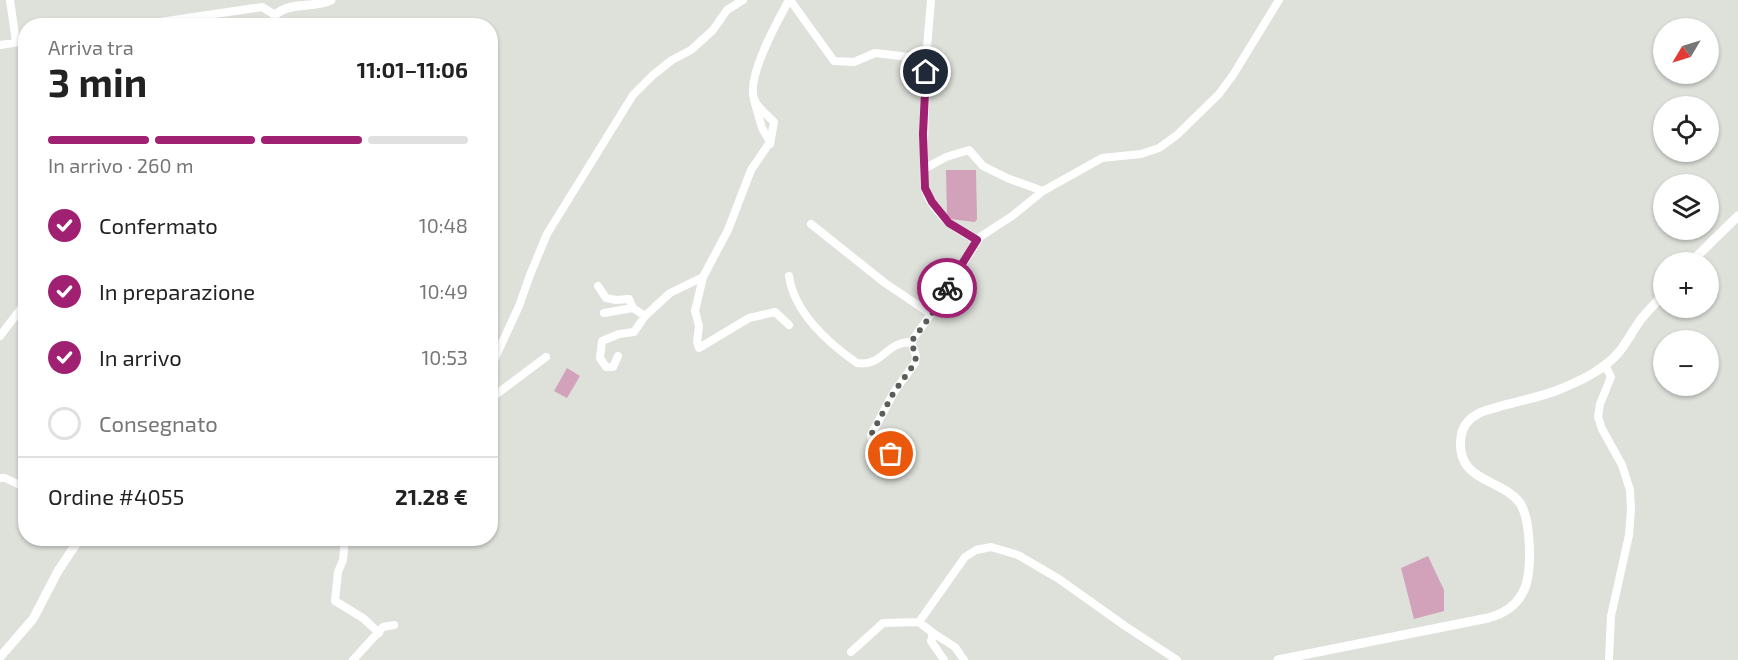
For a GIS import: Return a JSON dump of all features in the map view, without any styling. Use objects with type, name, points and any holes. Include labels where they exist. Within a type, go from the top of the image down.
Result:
[{"type":"street","points":[[0,45],[16,42],[10,0]]},
{"type":"street","points":[[275,15],[287,7],[316,5],[331,0]]},
{"type":"street","points":[[498,352],[548,234],[633,95],[672,60],[692,50],[713,30],[728,10],[743,0]]},
{"type":"street","points":[[770,142],[762,128],[754,100],[752,82],[771,34],[790,0],[834,61],[854,62],[875,53],[926,59]]},
{"type":"street","points":[[931,0],[926,59],[925,188],[932,202],[949,223],[977,240]]},
{"type":"street","points":[[789,276],[790,288],[796,301],[814,325],[857,363],[875,362],[895,344],[911,342],[932,314],[977,240],[1043,191],[1102,158],[1141,154],[1159,148],[1177,135],[1219,94],[1279,0]]},
{"type":"street","points":[[180,18],[262,4],[275,15]]},
{"type":"street","points":[[754,100],[774,122],[768,153]]},
{"type":"street","points":[[770,142],[751,170],[728,230],[703,277],[695,311],[699,326],[697,342],[699,348],[749,318],[775,312],[789,325]]},
{"type":"street","points":[[924,169],[946,157],[969,150],[983,166],[1007,178],[1043,191]]},
{"type":"street","points":[[1701,252],[1738,216]]},
{"type":"street","points":[[811,224],[885,283],[932,314]]},
{"type":"street","points":[[618,356],[614,367],[606,367],[600,358],[602,341],[620,334],[634,332],[645,316],[670,293],[703,277]]},
{"type":"street","points":[[598,286],[606,298],[629,299],[633,308],[645,316]]},
{"type":"street","points":[[1278,660],[1488,618],[1511,607],[1523,593],[1527,582],[1528,522],[1522,507],[1514,497],[1479,478],[1471,470],[1461,450],[1463,429],[1469,419],[1478,413],[1558,390],[1587,377],[1619,352],[1641,319],[1653,306]]},
{"type":"street","points":[[604,313],[633,308]]},
{"type":"street","points":[[0,336],[18,312]]},
{"type":"street","points":[[895,450],[891,454],[874,447],[871,435],[894,392],[915,363],[916,356],[911,342]]},
{"type":"street","points":[[498,393],[546,357]]},
{"type":"street","points":[[1605,365],[1611,380],[1600,404],[1599,421],[1621,461],[1630,490],[1631,509],[1629,535],[1611,616],[1609,660]]},
{"type":"street","points":[[0,478],[18,484]]},
{"type":"street","points":[[0,657],[33,619],[58,571],[75,546]]},
{"type":"street","points":[[344,546],[334,601],[363,618],[378,633]]},
{"type":"street","points":[[919,621],[967,555],[979,549],[995,548],[1018,555],[1059,579],[1177,660]]},
{"type":"street","points":[[851,652],[883,623],[919,621],[957,648],[964,660]]},
{"type":"street","points":[[353,660],[382,627],[394,625]]},
{"type":"street","points":[[933,633],[931,641],[944,660]]},
{"type":"shaded area","points":[[946,170],[976,170],[977,219],[975,222],[950,219],[947,216]]},
{"type":"shaded area","points":[[567,368],[580,376],[567,398],[554,391]]},
{"type":"shaded area","points":[[1428,556],[1444,590],[1444,611],[1414,619],[1401,568]]},
{"type":"way so far","points":[[891,454],[874,447],[871,435],[894,392],[915,363],[916,356],[911,342],[932,314],[947,288]]},
{"type":"route","points":[[926,72],[923,134],[925,188],[932,202],[949,223],[977,240],[947,288]]}]
